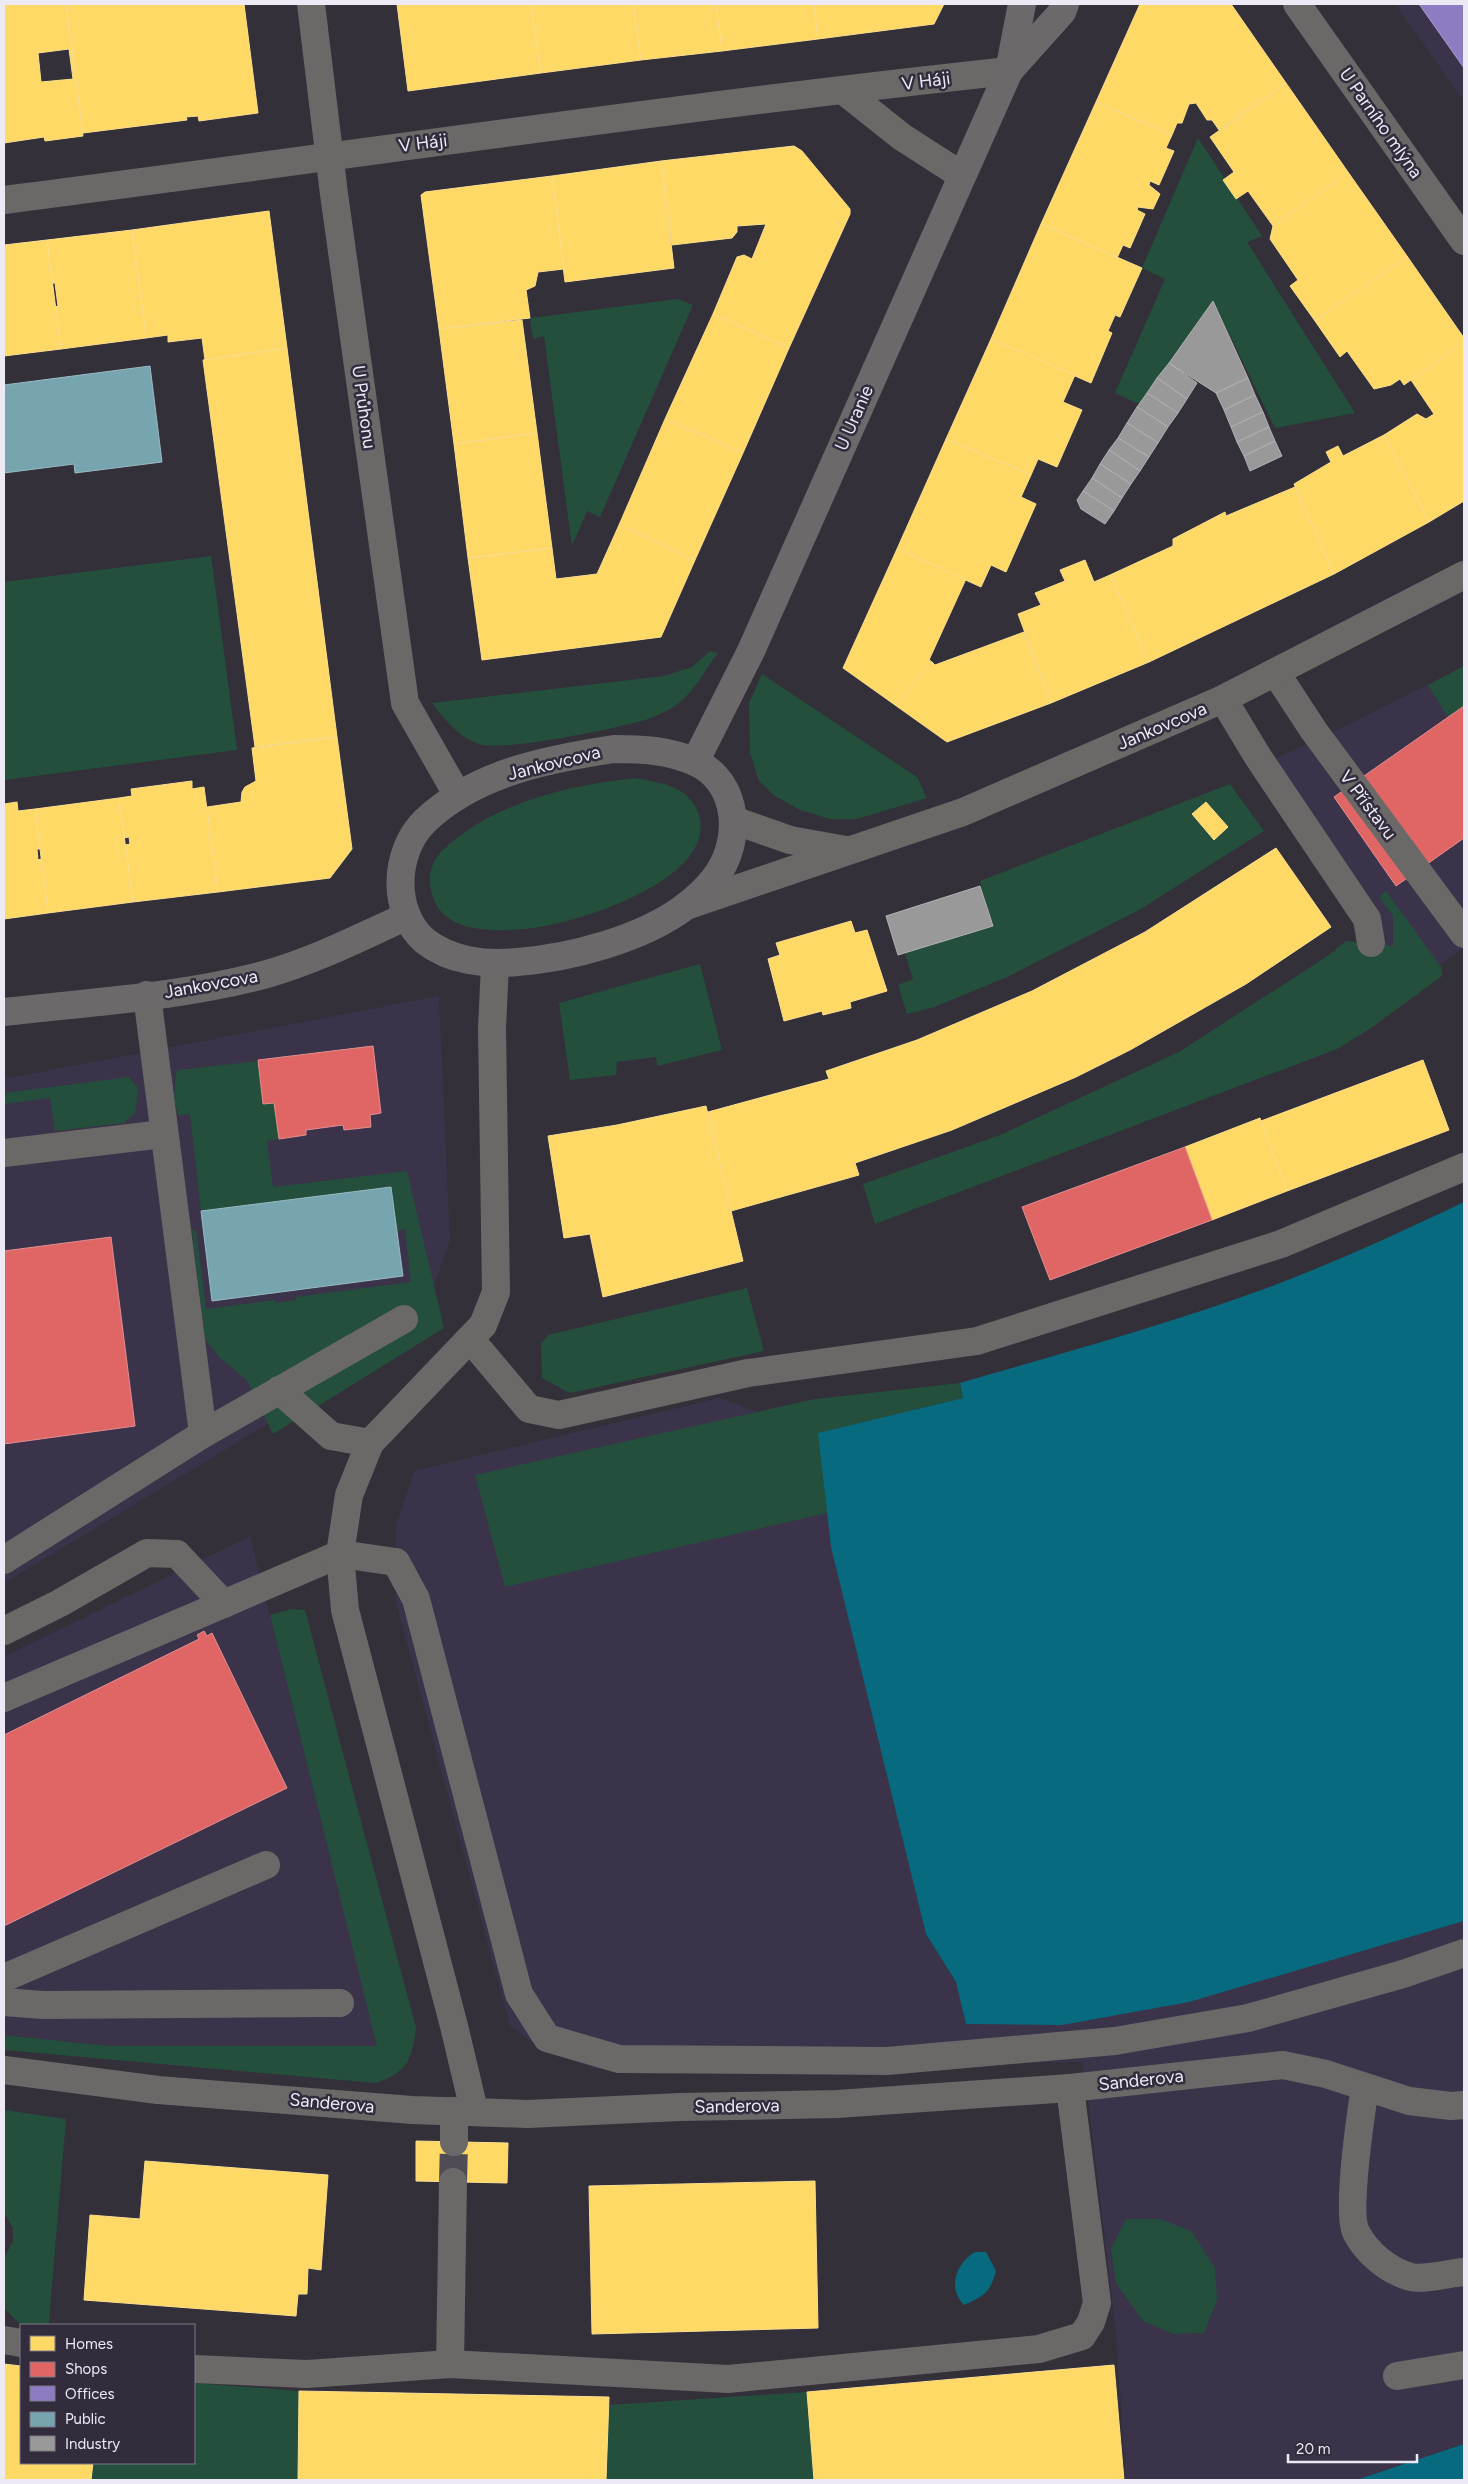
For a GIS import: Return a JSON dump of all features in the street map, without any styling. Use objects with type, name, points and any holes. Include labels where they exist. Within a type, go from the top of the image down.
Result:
[{"type":"main road","name":"U Uranie","points":[[696,762],[751,651],[961,175],[1009,72],[1022,4]]},
{"type":"main road","name":"U Uranie","points":[[1009,72],[1062,12],[1065,4]]},
{"type":"main road","name":"Jankovcova","points":[[686,906],[661,922],[617,940],[548,960],[495,964],[452,956],[424,940],[408,916],[401,896],[400,875],[406,849],[423,822],[458,796],[506,773],[562,757],[614,748],[659,750],[696,762],[712,772],[724,786],[731,802],[733,820]]},
{"type":"main road","points":[[686,906],[715,878],[729,850],[733,820]]},
{"type":"main road","name":"Jankovcova","points":[[4,1012],[147,995],[266,974],[329,952],[408,916]]},
{"type":"street","name":"U Průhonu","points":[[310,4],[405,703],[458,796]]},
{"type":"street","name":"U Parního mlýna","points":[[1297,4],[1464,241]]},
{"type":"street","name":"V Háji","points":[[4,200],[414,144],[1009,72]]},
{"type":"street","points":[[844,91],[902,137],[961,175]]},
{"type":"street","name":"Jankovcova","points":[[686,906],[963,812],[1223,699],[1464,575]]},
{"type":"street","name":"V Přístavu","points":[[1276,673],[1314,731],[1464,934]]},
{"type":"street","points":[[1223,699],[1258,757],[1367,918],[1371,943]]},
{"type":"street","name":"Jankovcova","points":[[733,820],[790,840],[848,850]]},
{"type":"street","points":[[454,2142],[464,2110],[454,2026],[345,1610],[340,1554],[349,1495],[370,1443],[471,1340],[483,1325],[496,1292],[492,1028],[495,964]]},
{"type":"street","points":[[147,995],[163,1134],[203,1434]]},
{"type":"street","points":[[4,1153],[163,1134]]},
{"type":"street","points":[[471,1340],[529,1409],[559,1415],[748,1373],[977,1341],[1281,1244],[1464,1166]]},
{"type":"street","points":[[4,1560],[203,1434],[404,1319]]},
{"type":"street","points":[[279,1390],[331,1436],[370,1443]]},
{"type":"street","points":[[4,1631],[60,1603],[147,1553],[178,1554],[224,1604]]},
{"type":"street","points":[[4,1698],[340,1554],[396,1562],[416,1599],[519,1994],[547,2038],[619,2059],[877,2061],[1115,2041],[1248,2018],[1403,1974],[1464,1953]]},
{"type":"street","points":[[4,1978],[266,1865]]},
{"type":"street","points":[[4,2002],[42,2005],[340,2003]]},
{"type":"street","name":"Sanderova","points":[[4,2070],[158,2090],[412,2110],[464,2110],[528,2114],[680,2107],[837,2104],[1070,2088],[1283,2064],[1409,2101],[1451,2106],[1464,2105]]},
{"type":"street","points":[[1365,2087],[1357,2136],[1353,2199],[1355,2230],[1378,2260],[1412,2277],[1464,2272]]},
{"type":"street","points":[[195,2369],[307,2374],[450,2364],[728,2379],[1039,2349],[1082,2336],[1091,2322],[1097,2303],[1070,2088]]},
{"type":"street","points":[[450,2364],[453,2182]]},
{"type":"street","points":[[4,2340],[20,2343]]},
{"type":"street","points":[[1397,2376],[1464,2365]]},
{"type":"shaded area","points":[[1395,4],[1464,4],[1464,101]]},
{"type":"shaded area","points":[[1464,666],[1464,947],[1396,997],[1263,764],[1348,725]]},
{"type":"shaded area","points":[[439,996],[450,1241],[416,1335],[4,1583],[4,1079]]},
{"type":"shaded area","points":[[719,1398],[818,1433],[827,1513],[926,1934],[956,1982],[966,2024],[1341,1957],[1464,1921],[1464,2444],[1356,2480],[1126,2480],[1116,2334],[1082,2062],[596,2069],[540,2048],[510,2026],[396,1602],[396,1525],[414,1471]]},
{"type":"shaded area","points":[[250,1536],[378,2046],[109,2046],[4,2035],[4,1657]]},
{"type":"green space","points":[[1198,138],[1262,236],[1247,242],[1355,413],[1275,428],[1213,301],[1139,404],[1115,393],[1165,279],[1142,268]]},
{"type":"green space","points":[[678,299],[693,305],[600,517],[587,511],[572,546],[544,336],[533,339],[530,318]]},
{"type":"green space","points":[[211,556],[237,750],[4,780],[4,582]]},
{"type":"green space","points":[[710,651],[718,653],[692,690],[675,706],[651,718],[590,733],[509,745],[476,743],[463,736],[446,721],[432,703],[664,676],[692,667]]},
{"type":"green space","points":[[1464,666],[1464,706],[1448,717],[1428,685]]},
{"type":"green space","points":[[762,674],[917,777],[927,798],[857,819],[830,819],[800,810],[775,796],[759,781],[750,753],[749,703]]},
{"type":"green space","points":[[635,778],[664,784],[682,792],[695,805],[699,815],[699,839],[686,860],[665,879],[637,895],[606,909],[547,926],[510,930],[480,929],[465,926],[441,912],[434,899],[430,883],[432,868],[442,851],[466,831],[487,818],[535,798],[585,785]]},
{"type":"green space","points":[[1230,784],[1264,831],[1139,910],[1005,978],[934,1007],[907,1014],[898,985],[913,979],[905,953],[992,926],[980,881]],"holes":[[[1206,802],[1228,827],[1214,839],[1192,814]]]},
{"type":"green space","points":[[1386,891],[1441,967],[1442,976],[1371,1028],[1337,1049],[875,1224],[863,1184],[1000,1135],[1179,1052],[1329,955],[1346,941],[1393,946],[1393,916],[1379,897]]},
{"type":"green space","points":[[700,964],[722,1050],[657,1066],[656,1057],[617,1062],[616,1075],[570,1080],[559,1003]]},
{"type":"green space","points":[[258,1061],[263,1104],[274,1103],[279,1139],[267,1141],[273,1187],[407,1171],[444,1328],[273,1434],[247,1380],[220,1358],[205,1339],[192,1231],[196,1230],[206,1309],[275,1300],[275,1303],[296,1300],[296,1297],[411,1282],[405,1229],[397,1231],[391,1187],[201,1211],[190,1114],[178,1115],[174,1100],[176,1073],[178,1070]]},
{"type":"green space","points":[[129,1077],[137,1087],[138,1093],[135,1113],[124,1123],[55,1131],[50,1098],[4,1104],[4,1093]]},
{"type":"green space","points":[[747,1288],[764,1351],[570,1393],[542,1378],[541,1344],[548,1335]]},
{"type":"green space","points":[[960,1383],[963,1398],[819,1433],[827,1513],[505,1587],[475,1475],[815,1399]]},
{"type":"green space","points":[[292,1609],[305,1610],[416,2028],[410,2057],[406,2064],[394,2075],[375,2083],[4,2050],[4,2035],[109,2046],[377,2046],[270,1615]]},
{"type":"green space","points":[[4,2110],[66,2119],[48,2324],[20,2324],[4,2308],[4,2258],[13,2241],[13,2228],[4,2213]]},
{"type":"green space","points":[[1126,2219],[1160,2219],[1191,2231],[1215,2268],[1217,2300],[1204,2333],[1173,2334],[1143,2321],[1116,2283],[1111,2249]]},
{"type":"green space","points":[[195,2383],[299,2391],[298,2480],[91,2480],[93,2464],[195,2464]]},
{"type":"green space","points":[[807,2392],[814,2480],[606,2480],[608,2405]]},
{"type":"water","points":[[1464,1202],[1464,1921],[1189,2002],[1062,2025],[966,2024],[956,1982],[926,1934],[831,1547],[818,1433],[963,1398],[960,1383],[1076,1350],[1267,1288],[1366,1247]]},
{"type":"water","points":[[975,2252],[986,2252],[996,2271],[989,2289],[977,2299],[964,2305],[956,2291],[956,2276],[963,2263]]},
{"type":"water","points":[[1464,2444],[1464,2480],[1356,2480]]},
{"type":"building: Homes","points":[[4,4],[66,4],[83,136],[45,141],[44,137],[4,143]],"holes":[[[69,49],[73,79],[41,82],[38,53]]]},
{"type":"building: Homes","points":[[66,4],[244,4],[258,113],[199,121],[198,116],[186,117],[187,120],[83,133]]},
{"type":"building: Homes","points":[[397,4],[531,4],[541,73],[408,91]]},
{"type":"building: Homes","points":[[531,4],[633,4],[641,60],[541,73]]},
{"type":"building: Homes","points":[[633,4],[716,4],[722,51],[641,60]]},
{"type":"building: Homes","points":[[716,4],[814,4],[818,39],[722,51]]},
{"type":"building: Homes","points":[[814,4],[944,4],[934,24],[818,39]]},
{"type":"building: Homes","points":[[1140,4],[1231,4],[1286,83],[1219,130],[1212,120],[1207,120],[1196,103],[1189,104],[1182,123],[1177,123],[1172,135],[1096,102]]},
{"type":"building: Homes","points":[[1286,83],[1348,172],[1273,226],[1248,191],[1236,199],[1223,180],[1234,172],[1210,137]]},
{"type":"building: Homes","points":[[1096,102],[1172,135],[1166,148],[1174,151],[1159,185],[1150,181],[1149,185],[1160,194],[1153,209],[1138,207],[1137,210],[1145,214],[1130,248],[1123,245],[1117,258],[1041,224]]},
{"type":"building: Homes","points":[[794,146],[802,151],[850,209],[850,214],[789,348],[713,314],[737,257],[744,255],[752,259],[766,224],[737,226],[737,232],[732,238],[672,245],[661,161]]},
{"type":"building: Homes","points":[[661,161],[674,268],[565,282],[552,176]]},
{"type":"building: Homes","points":[[1348,172],[1407,256],[1315,321],[1290,286],[1298,280],[1270,239],[1273,226]]},
{"type":"building: Homes","points":[[552,176],[564,269],[538,272],[535,286],[526,290],[530,318],[439,329],[421,195],[425,192]]},
{"type":"building: Homes","points":[[269,211],[287,348],[205,360],[202,338],[168,342],[168,335],[146,338],[132,230]]},
{"type":"building: Homes","points":[[1041,224],[1142,268],[1120,317],[1115,315],[1108,331],[1112,333],[1091,383],[991,339]]},
{"type":"building: Homes","points":[[132,230],[146,338],[61,349],[55,307],[58,306],[55,283],[52,283],[47,240]]},
{"type":"building: Homes","points":[[47,240],[61,349],[4,356],[4,245]]},
{"type":"building: Homes","points":[[1407,256],[1464,338],[1464,342],[1404,385],[1400,379],[1391,385],[1374,389],[1347,351],[1340,357],[1315,321]]},
{"type":"building: Homes","points":[[713,314],[789,348],[743,453],[665,419]]},
{"type":"building: Homes","points":[[522,320],[537,433],[454,444],[439,329]]},
{"type":"building: Homes","points":[[991,339],[1075,375],[1063,402],[1082,410],[1057,467],[1038,459],[1031,475],[946,439]]},
{"type":"building: Homes","points":[[1464,342],[1464,501],[1429,522],[1384,435],[1417,414],[1426,419],[1434,414],[1411,380]]},
{"type":"building: Homes","points":[[287,348],[337,737],[255,747],[203,360]]},
{"type":"building: Homes","points":[[665,419],[743,453],[695,560],[619,525]]},
{"type":"building: Homes","points":[[537,433],[552,548],[468,558],[454,444]]},
{"type":"building: Homes","points":[[1384,435],[1429,522],[1334,574],[1294,484],[1331,462],[1326,452],[1338,446],[1343,456]]},
{"type":"building: Homes","points":[[946,439],[1031,475],[1021,497],[1036,504],[1006,572],[991,565],[981,587],[897,549]]},
{"type":"building: Homes","points":[[1295,487],[1334,574],[1149,662],[1110,575],[1173,546],[1173,539],[1225,512],[1226,516]]},
{"type":"building: Homes","points":[[619,525],[695,560],[661,637],[482,660],[468,558],[552,548],[556,579],[597,574]]},
{"type":"building: Homes","points":[[897,549],[966,579],[929,660],[932,662],[895,705],[843,668]]},
{"type":"building: Homes","points":[[1085,560],[1094,582],[1110,575],[1149,662],[1051,703],[1018,614],[1041,605],[1035,593],[1065,581],[1060,570]]},
{"type":"building: Homes","points":[[1024,632],[1051,703],[947,742],[895,705],[932,662],[935,665]]},
{"type":"building: Homes","points":[[337,737],[352,849],[330,878],[218,892],[207,807],[241,802],[242,792],[245,787],[256,781],[252,748]]},
{"type":"building: Homes","points":[[192,781],[192,789],[204,787],[218,892],[133,902],[125,845],[130,844],[129,837],[124,838],[119,798],[132,796],[131,789]]},
{"type":"building: Homes","points":[[119,798],[133,902],[48,913],[35,809]]},
{"type":"building: Homes","points":[[17,802],[18,811],[35,809],[40,849],[37,849],[38,860],[41,859],[48,913],[4,919],[4,804]]},
{"type":"building: Homes","points":[[1206,802],[1228,827],[1214,840],[1192,814]]},
{"type":"building: Homes","points":[[1276,848],[1331,927],[1246,984],[1130,1050],[1076,1077],[952,1130],[855,1163],[859,1175],[731,1211],[708,1112],[829,1079],[826,1071],[917,1040],[1032,991],[1145,932]]},
{"type":"building: Homes","points":[[851,921],[855,933],[867,930],[887,991],[850,1002],[851,1008],[823,1015],[822,1011],[784,1021],[768,959],[780,955],[776,943]]},
{"type":"building: Homes","points":[[1423,1060],[1449,1130],[1287,1191],[1261,1121]]},
{"type":"building: Homes","points":[[706,1106],[743,1261],[603,1297],[590,1234],[564,1238],[548,1136],[617,1125]]},
{"type":"building: Homes","points":[[1260,1118],[1287,1191],[1212,1220],[1185,1147]]},
{"type":"building: Homes","points":[[416,2141],[508,2143],[507,2183],[416,2181]]},
{"type":"building: Homes","points":[[145,2161],[328,2175],[321,2270],[308,2268],[307,2294],[298,2294],[296,2316],[84,2300],[90,2215],[140,2219]]},
{"type":"building: Homes","points":[[815,2181],[818,2328],[592,2334],[589,2186]]},
{"type":"building: Homes","points":[[4,2364],[20,2366],[20,2464],[93,2464],[91,2480],[4,2480]]},
{"type":"building: Homes","points":[[1114,2365],[1124,2480],[814,2480],[807,2392]]},
{"type":"building: Homes","points":[[299,2391],[609,2397],[606,2480],[298,2480]]},
{"type":"building: Shops","points":[[1464,706],[1464,838],[1396,886],[1334,797]]},
{"type":"building: Shops","points":[[373,1046],[381,1113],[370,1115],[371,1127],[344,1130],[343,1125],[306,1130],[306,1135],[279,1139],[274,1103],[263,1104],[258,1060]]},
{"type":"building: Shops","points":[[1185,1147],[1212,1220],[1050,1280],[1022,1207]]},
{"type":"building: Shops","points":[[111,1237],[135,1426],[4,1444],[4,1251]]},
{"type":"building: Shops","points":[[204,1631],[207,1636],[212,1633],[287,1788],[4,1926],[4,1735],[199,1639],[197,1635]]},
{"type":"building: Offices","points":[[1419,4],[1464,4],[1464,68]]},
{"type":"building: Public","points":[[150,366],[162,462],[75,473],[74,464],[4,473],[4,385]]},
{"type":"building: Public","points":[[391,1187],[403,1276],[212,1301],[201,1211]]},
{"type":"building: Industry","points":[[1213,301],[1248,378],[1216,393],[1169,363]]},
{"type":"building: Industry","points":[[1169,363],[1197,383],[1187,399],[1157,378]]},
{"type":"building: Industry","points":[[1157,378],[1187,399],[1178,413],[1147,393]]},
{"type":"building: Industry","points":[[1248,378],[1255,395],[1224,410],[1216,393]]},
{"type":"building: Industry","points":[[1147,393],[1178,413],[1168,427],[1137,407]]},
{"type":"building: Industry","points":[[1255,395],[1263,412],[1231,427],[1224,410]]},
{"type":"building: Industry","points":[[1137,407],[1168,427],[1158,443],[1127,423]]},
{"type":"building: Industry","points":[[1263,412],[1269,427],[1237,442],[1231,427]]},
{"type":"building: Industry","points":[[1127,423],[1158,443],[1149,457],[1118,438]]},
{"type":"building: Industry","points":[[1269,427],[1275,441],[1244,456],[1237,442]]},
{"type":"building: Industry","points":[[1118,438],[1149,457],[1140,471],[1109,450]]},
{"type":"building: Industry","points":[[1275,441],[1282,456],[1250,471],[1244,456]]},
{"type":"building: Industry","points":[[1109,450],[1140,471],[1131,484],[1100,464]]},
{"type":"building: Industry","points":[[1100,464],[1131,484],[1122,498],[1092,478]]},
{"type":"building: Industry","points":[[1092,478],[1122,498],[1114,511],[1083,491]]},
{"type":"building: Industry","points":[[1083,491],[1114,511],[1105,524],[1081,509],[1077,500]]},
{"type":"building: Industry","points":[[980,886],[993,926],[898,955],[886,916]]},
{"type":"tunnel","points":[[453,2182],[454,2142]]}]
